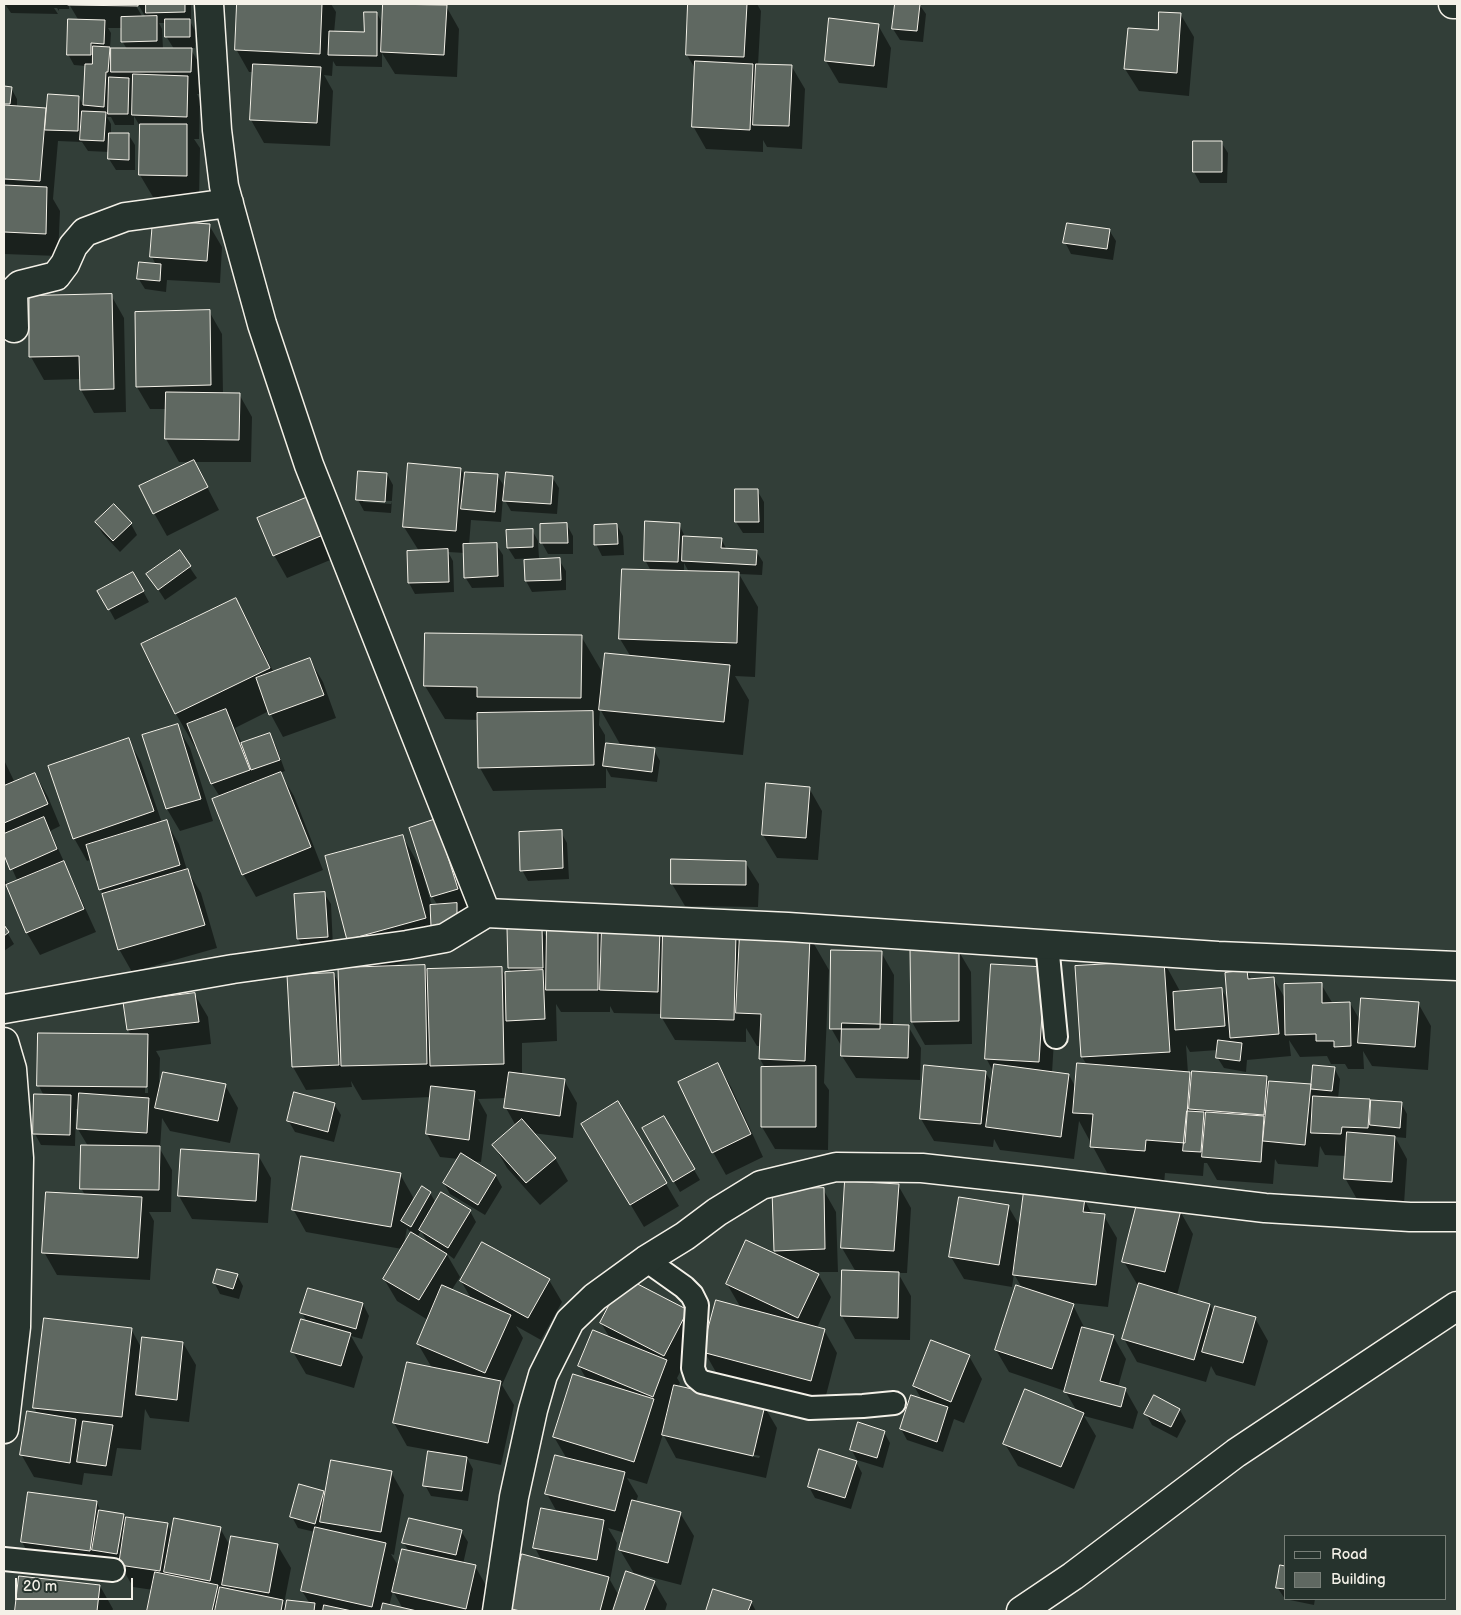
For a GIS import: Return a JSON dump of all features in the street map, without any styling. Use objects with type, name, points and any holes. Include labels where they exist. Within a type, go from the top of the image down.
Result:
[{"type":"street","points":[[209,4],[217,130],[224,186],[262,324],[309,465],[486,913]]},
{"type":"street","points":[[14,328],[13,292],[20,285],[56,276],[65,264],[73,246],[85,232],[125,217],[229,203]]},
{"type":"street","points":[[4,1008],[233,969],[445,938],[486,913],[788,927],[1218,956],[1457,966]]},
{"type":"street","points":[[4,1042],[12,1069],[19,1158],[16,1327],[4,1429]]},
{"type":"street","points":[[497,1611],[514,1497],[533,1410],[543,1375],[570,1321],[595,1297],[646,1260],[761,1185],[836,1167],[922,1168],[1266,1208],[1410,1217],[1457,1217]]},
{"type":"street","points":[[1021,1611],[1073,1576],[1236,1453],[1457,1306]]},
{"type":"lane","points":[[1047,944],[1056,1037]]},
{"type":"lane","points":[[646,1260],[684,1287],[692,1295],[697,1305],[693,1368],[696,1377],[702,1382],[810,1408],[894,1403]]},
{"type":"lane","points":[[4,1559],[113,1570]]},
{"type":"building","points":[[138,4],[138,6],[68,5]]},
{"type":"building","points":[[146,4],[185,4],[185,12],[146,13]]},
{"type":"building","points":[[237,4],[322,4],[320,54],[235,50]]},
{"type":"building","points":[[383,4],[447,5],[444,55],[381,52]]},
{"type":"building","points":[[688,4],[747,4],[744,57],[686,55]]},
{"type":"building","points":[[895,4],[920,4],[917,31],[892,29]]},
{"type":"building","points":[[364,12],[377,12],[377,56],[328,55],[329,31],[364,32]]},
{"type":"building","points":[[1159,12],[1181,13],[1177,73],[1124,69],[1128,28],[1158,30]]},
{"type":"building","points":[[157,16],[157,41],[121,42],[121,17]]},
{"type":"building","points":[[829,18],[879,24],[874,66],[825,61]]},
{"type":"building","points":[[68,19],[105,20],[104,44],[91,43],[91,55],[67,55]]},
{"type":"building","points":[[165,19],[190,19],[190,37],[165,37]]},
{"type":"building","points":[[93,46],[110,47],[104,107],[83,105],[85,64],[92,64]]},
{"type":"building","points":[[111,48],[192,48],[191,72],[111,72]]},
{"type":"building","points":[[695,61],[753,64],[750,130],[692,127]]},
{"type":"building","points":[[253,64],[321,67],[317,123],[250,120]]},
{"type":"building","points":[[756,64],[792,65],[789,126],[753,125]]},
{"type":"building","points":[[133,74],[188,76],[187,117],[132,115]]},
{"type":"building","points":[[109,77],[129,78],[128,114],[108,114]]},
{"type":"building","points":[[4,86],[12,87],[10,104],[4,104]]},
{"type":"building","points":[[48,94],[79,96],[78,131],[45,130]]},
{"type":"building","points":[[4,105],[46,108],[40,181],[4,179]]},
{"type":"building","points":[[82,111],[106,112],[104,141],[80,140]]},
{"type":"building","points":[[140,124],[187,124],[187,176],[139,175]]},
{"type":"building","points":[[109,133],[129,133],[129,160],[108,159]]},
{"type":"building","points":[[1193,141],[1222,141],[1222,172],[1193,172]]},
{"type":"building","points":[[4,185],[47,187],[46,234],[4,232]]},
{"type":"building","points":[[153,220],[210,224],[207,261],[150,257]]},
{"type":"building","points":[[1067,223],[1110,229],[1107,249],[1063,243]]},
{"type":"building","points":[[139,262],[161,264],[160,281],[137,279]]},
{"type":"building","points":[[112,294],[114,389],[80,390],[79,356],[29,357],[29,296]]},
{"type":"building","points":[[210,310],[211,385],[136,387],[135,312]]},
{"type":"building","points":[[166,392],[240,393],[239,440],[165,439]]},
{"type":"building","points":[[194,460],[208,487],[153,514],[139,486]]},
{"type":"building","points":[[408,463],[461,468],[456,531],[403,527]]},
{"type":"building","points":[[358,471],[387,473],[385,502],[356,500]]},
{"type":"building","points":[[465,472],[498,474],[495,512],[461,509]]},
{"type":"building","points":[[506,472],[553,476],[551,504],[503,501]]},
{"type":"building","points":[[735,489],[758,489],[759,522],[735,522]]},
{"type":"building","points":[[308,497],[323,535],[273,556],[257,518]]},
{"type":"building","points":[[114,504],[132,523],[113,541],[95,522]]},
{"type":"building","points":[[645,521],[680,523],[678,562],[644,561]]},
{"type":"building","points":[[567,523],[568,543],[540,543],[540,524]]},
{"type":"building","points":[[617,524],[618,544],[594,545],[594,525]]},
{"type":"building","points":[[533,529],[533,547],[507,548],[506,530]]},
{"type":"building","points":[[683,536],[722,538],[721,548],[757,550],[756,565],[682,561]]},
{"type":"building","points":[[497,543],[498,576],[464,578],[463,544]]},
{"type":"building","points":[[448,549],[449,582],[408,583],[407,551]]},
{"type":"building","points":[[180,550],[191,566],[158,590],[146,574]]},
{"type":"building","points":[[560,558],[561,580],[525,581],[524,560]]},
{"type":"building","points":[[622,569],[739,572],[737,643],[619,639]]},
{"type":"building","points":[[133,572],[144,591],[108,610],[97,591]]},
{"type":"building","points":[[236,598],[270,668],[175,714],[141,644]]},
{"type":"building","points":[[425,633],[582,635],[581,698],[477,697],[477,687],[424,686]]},
{"type":"building","points":[[605,653],[730,665],[724,722],[599,710]]},
{"type":"building","points":[[310,658],[324,695],[269,715],[256,678]]},
{"type":"building","points":[[226,709],[250,770],[211,784],[187,724]]},
{"type":"building","points":[[593,711],[594,765],[478,768],[477,713]]},
{"type":"building","points":[[178,724],[201,799],[166,809],[142,735]]},
{"type":"building","points":[[270,733],[280,760],[251,770],[241,743]]},
{"type":"building","points":[[129,738],[154,811],[73,839],[48,766]]},
{"type":"building","points":[[606,743],[655,748],[652,772],[603,766]]},
{"type":"building","points":[[281,772],[311,847],[242,875],[212,799]]},
{"type":"building","points":[[35,773],[48,804],[4,823],[4,786]]},
{"type":"building","points":[[766,783],[810,787],[806,838],[762,835]]},
{"type":"building","points":[[44,817],[57,849],[10,870],[4,855],[4,834]]},
{"type":"building","points":[[436,819],[458,889],[431,897],[409,828]]},
{"type":"building","points":[[167,820],[180,865],[99,890],[86,845]]},
{"type":"building","points":[[562,830],[563,868],[520,871],[519,832]]},
{"type":"building","points":[[403,835],[426,918],[347,940],[325,856]]},
{"type":"building","points":[[671,859],[746,861],[746,885],[671,884]]},
{"type":"building","points":[[64,861],[84,909],[26,933],[6,885]]},
{"type":"building","points":[[188,869],[205,925],[118,950],[102,894]]},
{"type":"building","points":[[325,892],[328,937],[297,939],[294,894]]},
{"type":"building","points":[[457,903],[457,924],[431,926],[430,905]]},
{"type":"building","points":[[4,925],[9,932],[4,936]]},
{"type":"building","points":[[547,925],[598,925],[598,990],[546,990]]},
{"type":"building","points":[[542,927],[543,968],[508,968],[507,928]]},
{"type":"building","points":[[602,927],[660,929],[658,992],[600,990]]},
{"type":"building","points":[[663,932],[736,933],[734,1020],[661,1018]]},
{"type":"building","points":[[740,933],[810,936],[805,1061],[759,1059],[761,1014],[736,1013]]},
{"type":"building","points":[[959,948],[959,1021],[911,1022],[910,949]]},
{"type":"building","points":[[831,950],[882,951],[880,1029],[830,1029]]},
{"type":"building","points":[[1164,961],[1170,1052],[1081,1057],[1075,966]]},
{"type":"building","points":[[991,964],[1045,967],[1039,1062],[985,1059]]},
{"type":"building","points":[[425,965],[427,1064],[341,1066],[338,968]]},
{"type":"building","points":[[502,967],[504,1064],[430,1066],[427,969]]},
{"type":"building","points":[[543,970],[545,1019],[506,1021],[505,972]]},
{"type":"building","points":[[1247,970],[1248,979],[1274,977],[1279,1034],[1230,1038],[1225,973]]},
{"type":"building","points":[[334,973],[339,1065],[292,1067],[287,975]]},
{"type":"building","points":[[1322,983],[1322,1003],[1350,1002],[1351,1046],[1334,1047],[1334,1041],[1316,1041],[1316,1034],[1285,1035],[1284,984]]},
{"type":"building","points":[[1222,988],[1225,1026],[1175,1030],[1173,992]]},
{"type":"building","points":[[195,993],[199,1022],[127,1030],[123,1002]]},
{"type":"building","points":[[1361,998],[1419,1002],[1415,1047],[1358,1043]]},
{"type":"building","points":[[842,1023],[909,1025],[908,1058],[841,1056]]},
{"type":"building","points":[[38,1033],[148,1034],[147,1087],[37,1086]]},
{"type":"building","points":[[1218,1040],[1242,1043],[1240,1061],[1216,1058]]},
{"type":"building","points":[[718,1063],[751,1134],[712,1153],[678,1082]]},
{"type":"building","points":[[1077,1063],[1190,1072],[1185,1143],[1146,1140],[1145,1151],[1090,1147],[1093,1114],[1073,1113]]},
{"type":"building","points":[[994,1064],[1069,1074],[1061,1137],[986,1127]]},
{"type":"building","points":[[924,1065],[986,1071],[981,1124],[920,1119]]},
{"type":"building","points":[[1313,1065],[1335,1067],[1332,1091],[1311,1089]]},
{"type":"building","points":[[816,1066],[816,1127],[761,1127],[761,1067]]},
{"type":"building","points":[[1192,1071],[1267,1076],[1264,1115],[1189,1109]]},
{"type":"building","points":[[163,1072],[226,1084],[218,1121],[155,1108]]},
{"type":"building","points":[[509,1072],[565,1079],[560,1116],[504,1108]]},
{"type":"building","points":[[1269,1081],[1311,1084],[1305,1145],[1263,1141]]},
{"type":"building","points":[[431,1086],[475,1091],[469,1140],[426,1134]]},
{"type":"building","points":[[294,1092],[335,1103],[328,1132],[287,1121]]},
{"type":"building","points":[[79,1093],[149,1098],[147,1133],[77,1129]]},
{"type":"building","points":[[34,1094],[71,1095],[70,1135],[33,1134]]},
{"type":"building","points":[[1313,1096],[1370,1099],[1368,1128],[1342,1127],[1341,1134],[1311,1133]]},
{"type":"building","points":[[1371,1100],[1402,1102],[1400,1128],[1370,1125]]},
{"type":"building","points":[[618,1101],[667,1183],[630,1205],[581,1124]]},
{"type":"building","points":[[1187,1111],[1204,1112],[1201,1152],[1183,1151]]},
{"type":"building","points":[[1206,1112],[1264,1116],[1261,1162],[1202,1157]]},
{"type":"building","points":[[664,1116],[695,1169],[673,1182],[642,1128]]},
{"type":"building","points":[[522,1119],[556,1158],[526,1183],[492,1145]]},
{"type":"building","points":[[1347,1132],[1395,1136],[1392,1182],[1344,1179]]},
{"type":"building","points":[[81,1145],[160,1146],[159,1190],[80,1189]]},
{"type":"building","points":[[181,1149],[259,1154],[256,1201],[178,1196]]},
{"type":"building","points":[[461,1153],[496,1175],[478,1205],[443,1183]]},
{"type":"building","points":[[301,1156],[401,1173],[391,1227],[292,1210]]},
{"type":"building","points":[[845,1181],[899,1184],[894,1251],[841,1248]]},
{"type":"building","points":[[422,1186],[431,1192],[411,1227],[401,1221]]},
{"type":"building","points":[[824,1188],[825,1249],[774,1251],[772,1190]]},
{"type":"building","points":[[1024,1191],[1085,1198],[1083,1212],[1105,1214],[1096,1285],[1013,1275]]},
{"type":"building","points":[[46,1192],[142,1197],[138,1258],[42,1253]]},
{"type":"building","points":[[441,1192],[471,1210],[448,1248],[419,1230]]},
{"type":"building","points":[[959,1197],[1009,1205],[999,1265],[949,1257]]},
{"type":"building","points":[[1138,1200],[1181,1210],[1165,1272],[1122,1262]]},
{"type":"building","points":[[411,1232],[447,1254],[419,1300],[383,1279]]},
{"type":"building","points":[[746,1240],[819,1274],[798,1318],[726,1284]]},
{"type":"building","points":[[482,1242],[550,1279],[528,1318],[460,1281]]},
{"type":"building","points":[[217,1269],[238,1274],[233,1289],[213,1283]]},
{"type":"building","points":[[842,1270],[899,1272],[898,1318],[841,1316]]},
{"type":"building","points":[[624,1277],[688,1310],[664,1356],[600,1323]]},
{"type":"building","points":[[1139,1283],[1210,1304],[1194,1360],[1122,1339]]},
{"type":"building","points":[[442,1285],[511,1315],[485,1373],[417,1344]]},
{"type":"building","points":[[1016,1285],[1074,1304],[1052,1369],[995,1350]]},
{"type":"building","points":[[308,1288],[363,1303],[356,1329],[300,1313]]},
{"type":"building","points":[[716,1300],[825,1329],[811,1381],[702,1352]]},
{"type":"building","points":[[1215,1306],[1256,1317],[1243,1363],[1202,1352]]},
{"type":"building","points":[[44,1318],[132,1328],[122,1417],[33,1408]]},
{"type":"building","points":[[301,1319],[351,1333],[341,1366],[291,1352]]},
{"type":"building","points":[[1082,1327],[1114,1335],[1100,1381],[1126,1388],[1121,1407],[1064,1392]]},
{"type":"building","points":[[593,1330],[667,1360],[653,1397],[578,1366]]},
{"type":"building","points":[[142,1337],[183,1342],[177,1400],[136,1395]]},
{"type":"building","points":[[931,1340],[970,1355],[951,1402],[913,1386]]},
{"type":"building","points":[[407,1362],[501,1381],[488,1443],[393,1423]]},
{"type":"building","points":[[573,1374],[654,1399],[634,1462],[553,1437]]},
{"type":"building","points":[[674,1385],[765,1405],[753,1456],[662,1435]]},
{"type":"building","points":[[1025,1389],[1084,1413],[1061,1467],[1003,1444]]},
{"type":"building","points":[[911,1395],[948,1407],[937,1442],[900,1429]]},
{"type":"building","points":[[1154,1395],[1180,1409],[1171,1427],[1144,1414]]},
{"type":"building","points":[[27,1411],[76,1419],[70,1463],[20,1455]]},
{"type":"building","points":[[83,1421],[113,1425],[106,1466],[77,1462]]},
{"type":"building","points":[[858,1422],[885,1431],[877,1458],[850,1450]]},
{"type":"building","points":[[819,1449],[857,1461],[845,1498],[808,1487]]},
{"type":"building","points":[[428,1451],[467,1457],[462,1491],[423,1486]]},
{"type":"building","points":[[555,1455],[625,1472],[615,1511],[545,1494]]},
{"type":"building","points":[[331,1460],[392,1471],[381,1532],[320,1522]]},
{"type":"building","points":[[299,1484],[324,1491],[315,1524],[290,1517]]},
{"type":"building","points":[[28,1492],[97,1501],[90,1551],[21,1542]]},
{"type":"building","points":[[632,1500],[681,1512],[668,1563],[619,1550]]},
{"type":"building","points":[[541,1508],[604,1520],[597,1560],[533,1548]]},
{"type":"building","points":[[99,1510],[124,1514],[117,1554],[92,1550]]},
{"type":"building","points":[[126,1517],[168,1523],[160,1571],[119,1565]]},
{"type":"building","points":[[174,1518],[221,1527],[210,1581],[164,1572]]},
{"type":"building","points":[[409,1518],[462,1530],[456,1555],[402,1543]]},
{"type":"building","points":[[315,1527],[386,1543],[372,1607],[301,1591]]},
{"type":"building","points":[[231,1536],[278,1544],[269,1593],[222,1585]]},
{"type":"building","points":[[402,1549],[476,1565],[466,1609],[392,1592]]},
{"type":"building","points":[[522,1554],[609,1577],[600,1611],[520,1611],[508,1608]]},
{"type":"building","points":[[1280,1565],[1284,1566],[1284,1589],[1276,1588]]},
{"type":"building","points":[[626,1571],[655,1581],[644,1611],[613,1611]]},
{"type":"building","points":[[155,1572],[218,1585],[212,1611],[147,1611]]},
{"type":"building","points":[[19,1576],[100,1585],[97,1611],[15,1611]]},
{"type":"building","points":[[220,1587],[283,1600],[281,1611],[215,1611]]},
{"type":"building","points":[[713,1589],[752,1601],[748,1611],[706,1611]]},
{"type":"building","points":[[287,1600],[315,1603],[314,1611],[285,1611]]},
{"type":"building","points":[[383,1603],[417,1611],[381,1611]]},
{"type":"building","points":[[324,1605],[352,1611],[323,1611]]}]
